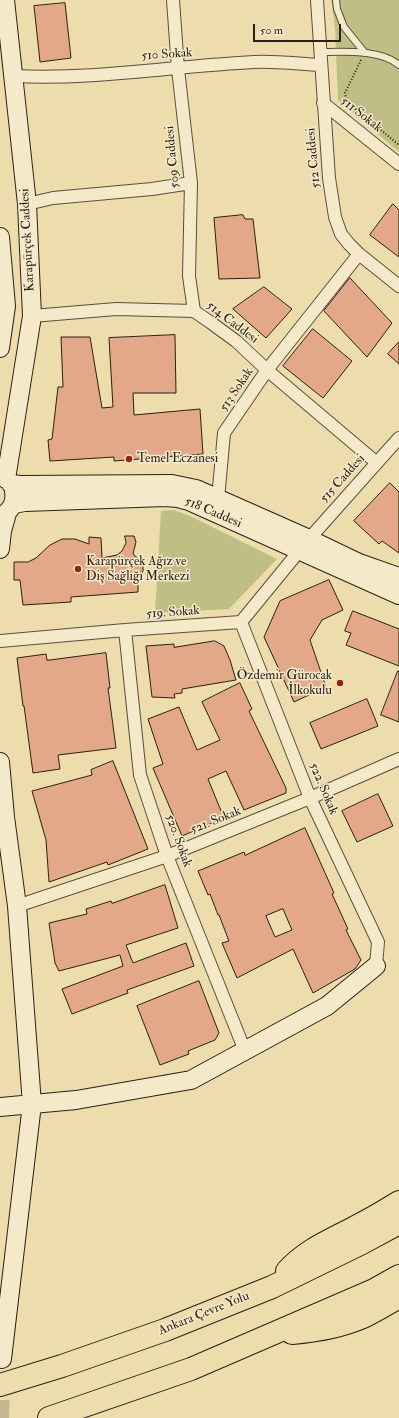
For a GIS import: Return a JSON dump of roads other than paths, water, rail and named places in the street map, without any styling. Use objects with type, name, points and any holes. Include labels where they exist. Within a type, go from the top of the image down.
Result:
[{"type":"highway","points":[[272,1287],[297,1260],[312,1249],[359,1225],[399,1202]]},
{"type":"highway","name":"Ankara Çevre Yolu","points":[[0,1385],[62,1366],[165,1330],[272,1287],[362,1243],[399,1223]]},
{"type":"highway","points":[[49,1418],[191,1370],[374,1290],[399,1276]]},
{"type":"highway","points":[[269,1336],[334,1327],[362,1317],[399,1297]]},
{"type":"main road","name":"Karapürçek Caddesi","points":[[0,549],[2,531],[7,511],[15,494],[6,479],[32,316],[27,204],[5,0]]},
{"type":"main road","name":"Karapürçek Caddesi","points":[[0,237],[6,306],[0,348]]},
{"type":"main road","name":"518 Caddesi","points":[[6,479],[21,485],[172,484],[196,489],[218,499],[399,595]]},
{"type":"main road","name":"518 Caddesi","points":[[7,511],[26,502],[165,496],[178,498],[304,545],[399,577]]},
{"type":"main road","points":[[0,762],[2,818],[17,906],[32,1104],[2,1359]]},
{"type":"main road","points":[[0,1107],[76,1100],[191,1080],[327,1006],[376,966]]},
{"type":"street","name":"509 Caddesi","points":[[173,0],[178,69],[191,183],[189,276],[194,312]]},
{"type":"street","name":"512 Caddesi","points":[[317,0],[329,178],[335,217],[341,234],[359,254],[399,286]]},
{"type":"street","name":"510 Sokak","points":[[14,76],[49,78],[102,76],[143,70],[178,69],[321,58]]},
{"type":"street","name":"511 Sokak","points":[[323,103],[399,164]]},
{"type":"street","points":[[27,204],[53,198],[152,189],[191,183]]},
{"type":"street","name":"513 Sokak","points":[[218,499],[224,434],[267,370],[359,254]]},
{"type":"street","name":"514 Caddesi","points":[[32,316],[116,308],[194,312],[236,341],[267,370],[377,463]]},
{"type":"street","name":"515 Caddesi","points":[[304,545],[399,438]]},
{"type":"street","points":[[241,622],[304,545]]},
{"type":"street","name":"519. Sokak","points":[[0,641],[241,622]]},
{"type":"street","name":"522. Sokak","points":[[241,622],[310,798],[378,942],[376,966]]},
{"type":"street","name":"520. Sokak","points":[[125,630],[140,775],[168,856],[245,1051]]},
{"type":"street","name":"521. Sokak","points":[[17,906],[168,856],[310,798],[399,759]]},
{"type":"lane","points":[[336,0],[337,9],[344,27],[365,53]]},
{"type":"lane","points":[[321,58],[365,53],[383,57],[399,65]]},
{"type":"tunnel","points":[[0,1418],[2,1359]]},
{"type":"place","name":"Temel Eczanesi","points":[[129,459]]},
{"type":"place","name":"Karapürçek Ağız ve Diş Sağlığı Merkezi","points":[[78,569]]},
{"type":"place","name":"Özdemir Gürocak İlkokulu","points":[[340,683]]}]
